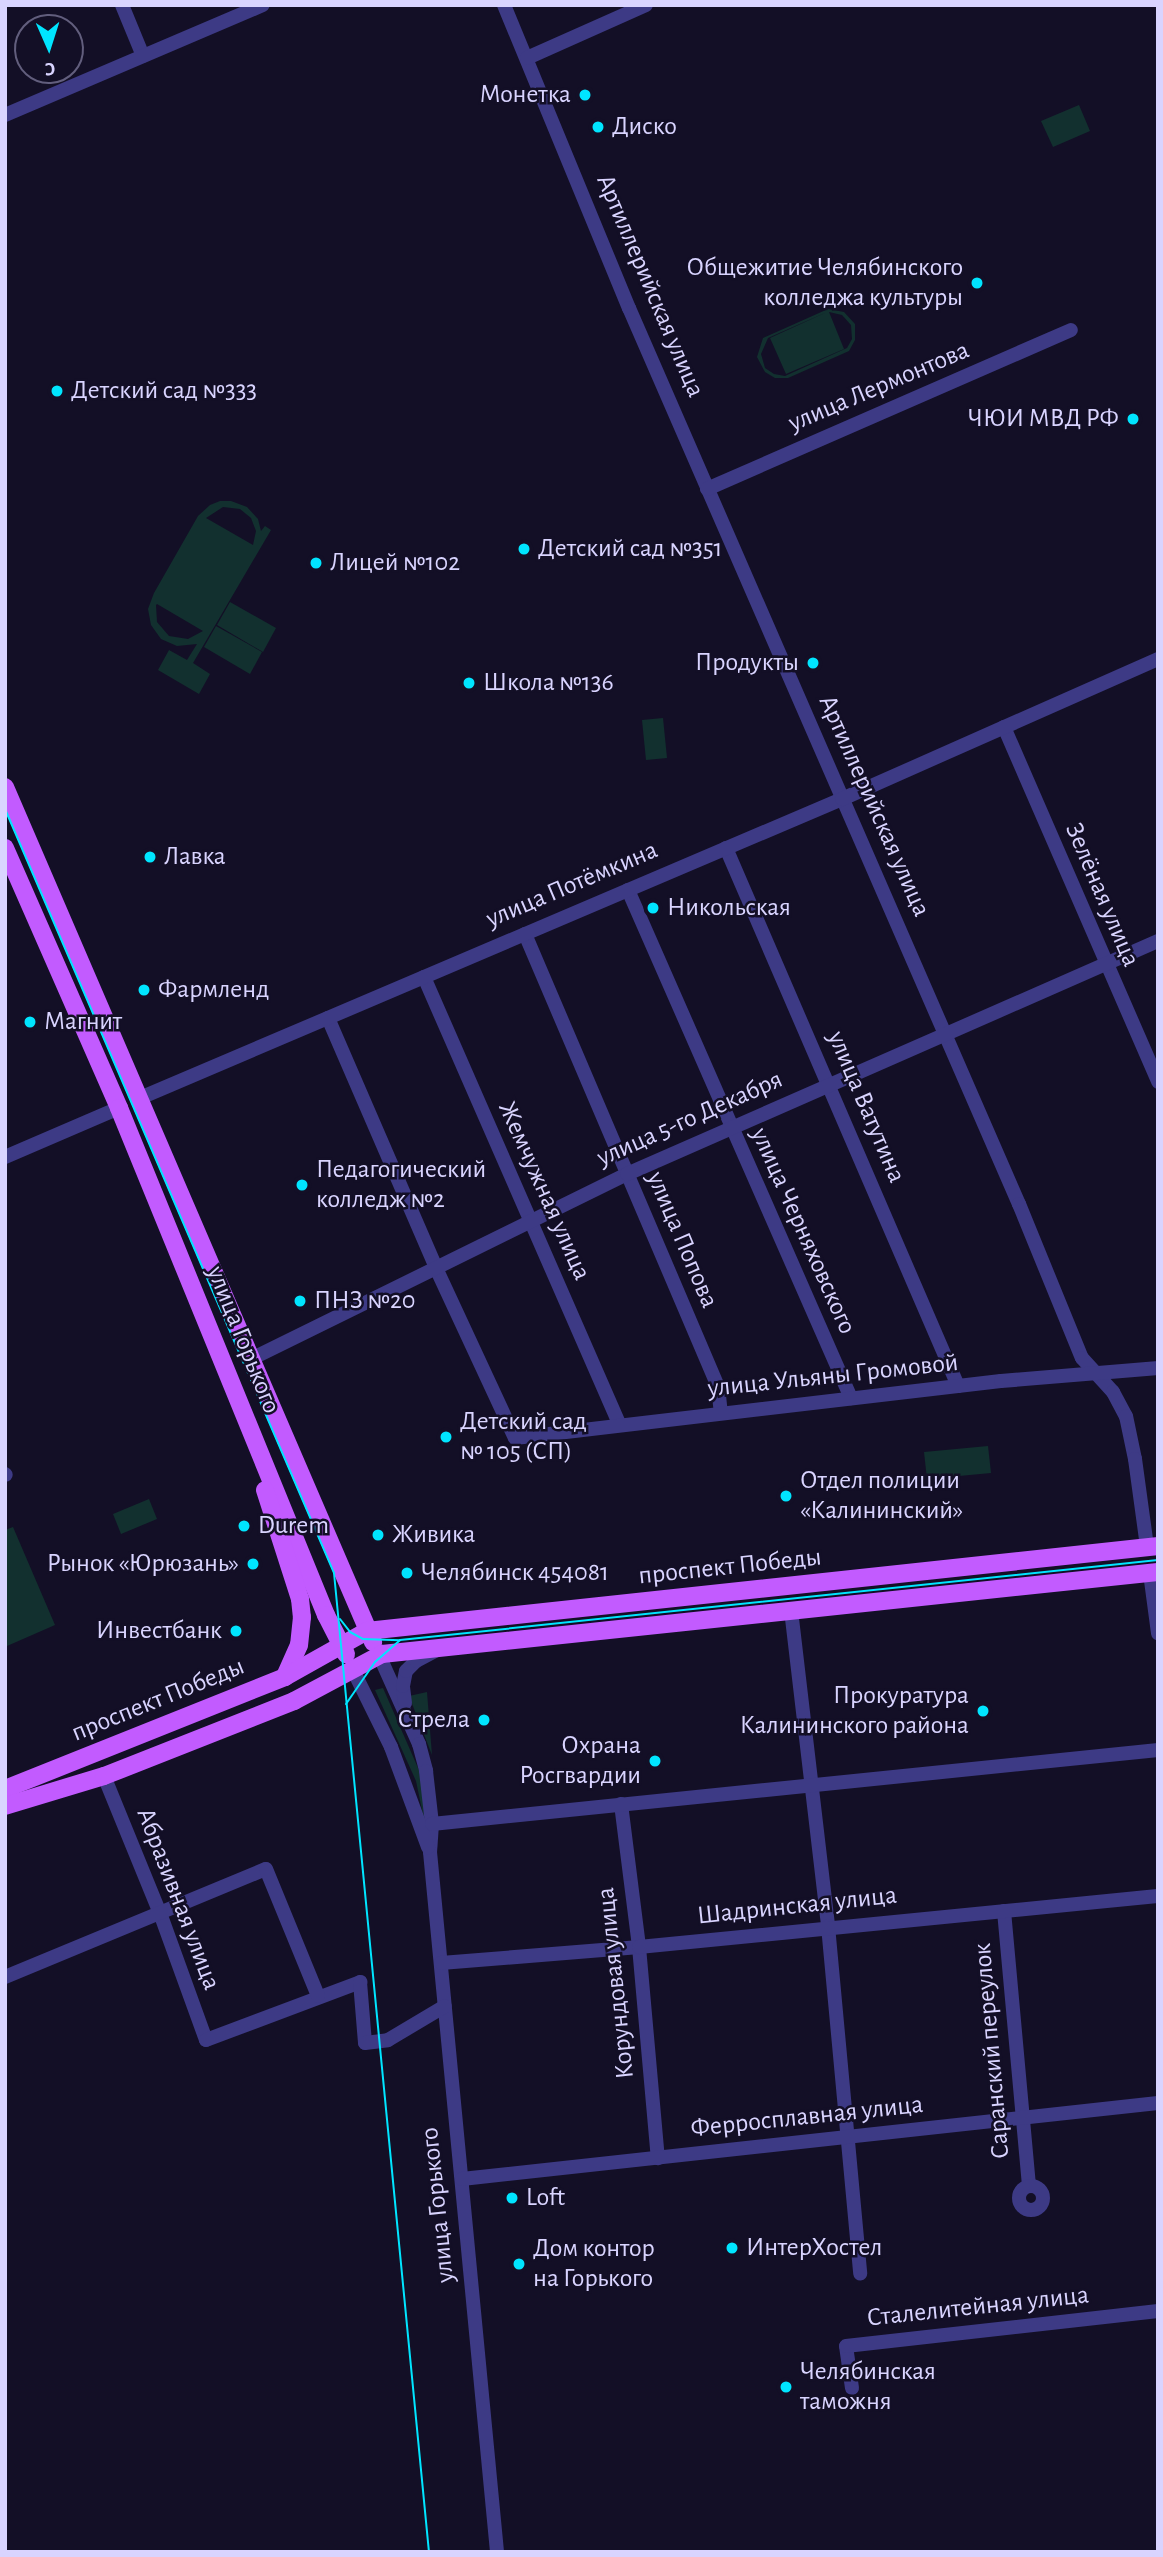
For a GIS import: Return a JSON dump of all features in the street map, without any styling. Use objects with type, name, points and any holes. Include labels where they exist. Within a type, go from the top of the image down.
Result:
[{"type":"main road","name":"улица Горького","points":[[5,787],[379,1655]]},
{"type":"main road","name":"улица Горького","points":[[5,848],[10,872],[119,1108],[352,1668]]},
{"type":"main road","name":"улица Потёмкина","points":[[119,1108],[139,1098]]},
{"type":"main road","points":[[191,1280],[213,1272]]},
{"type":"main road","points":[[251,1428],[255,1460],[300,1599],[299,1645],[285,1677]]},
{"type":"main road","name":"проспект Победы","points":[[5,1789],[285,1677],[368,1631],[1152,1547]]},
{"type":"main road","name":"Артиллерийская улица","points":[[1152,1547],[1154,1573]]},
{"type":"main road","name":"проспект Победы","points":[[5,1806],[104,1776],[294,1701],[379,1655],[1154,1573]]},
{"type":"street","points":[[122,5],[143,56]]},
{"type":"street","points":[[5,115],[263,5]]},
{"type":"street","name":"Артиллерийская улица","points":[[504,5],[624,296],[944,1032],[1082,1358],[1113,1392],[1131,1431],[1152,1547]]},
{"type":"street","points":[[527,58],[646,5]]},
{"type":"street","name":"улица Лермонтова","points":[[708,489],[1071,330]]},
{"type":"street","name":"улица Потёмкина","points":[[139,1098],[1156,664]]},
{"type":"street","name":"Зелёная улица","points":[[1004,727],[1158,1082]]},
{"type":"street","name":"улица Ватутина","points":[[726,848],[830,1084],[958,1387]]},
{"type":"street","name":"улица Черняховского","points":[[628,890],[851,1398]]},
{"type":"street","name":"улица Попова","points":[[526,934],[718,1386],[721,1413]]},
{"type":"street","name":"улица 5-го Декабря","points":[[251,1359],[627,1174],[944,1032],[1158,940]]},
{"type":"street","name":"Жемчужная улица","points":[[424,977],[620,1425]]},
{"type":"street","points":[[328,1018],[436,1268]]},
{"type":"street","name":"улица Потёмкина","points":[[5,1157],[119,1108]]},
{"type":"street","name":"улица Ульяны Громовой","points":[[436,1268],[514,1438],[851,1398],[1158,1367]]},
{"type":"street","name":"Артиллерийская улица","points":[[1154,1573],[1158,1633]]},
{"type":"street","points":[[791,1610],[828,1926],[845,2137],[860,2274]]},
{"type":"street","name":"улица Горького","points":[[408,1718],[403,1686],[406,1671],[416,1661],[445,1647]]},
{"type":"street","name":"улица Горького","points":[[379,1655],[408,1718],[426,1771],[432,1824],[430,1853],[497,2552]]},
{"type":"street","name":"улица Горького","points":[[352,1668],[391,1747],[430,1853]]},
{"type":"street","points":[[432,1824],[1158,1750]]},
{"type":"street","name":"Абразивная улица","points":[[104,1776],[160,1913],[206,2040],[318,1996]]},
{"type":"street","name":"Корундовая улица","points":[[621,1804],[639,1947],[658,2158]]},
{"type":"street","points":[[5,1978],[266,1869],[318,1996],[360,1982],[365,2043],[388,2040],[445,2006]]},
{"type":"street","name":"Шадринская улица","points":[[441,1963],[639,1947],[828,1926],[1158,1896]]},
{"type":"street","name":"Саранский переулок","points":[[1004,1911],[1030,2186]]},
{"type":"street","name":"Ферросплавная улица","points":[[462,2179],[1158,2103]]},
{"type":"street","name":"Сталелитейная улица","points":[[852,2388],[846,2346],[1158,2311]]},
{"type":"street","points":[[485,2552],[492,2512]]},
{"type":"green space","points":[[1079,105],[1090,131],[1053,147],[1041,121]]},
{"type":"green space","points":[[828,309],[844,312],[855,324],[855,340],[849,351],[788,378],[775,378],[765,372],[757,357],[763,338]],"holes":[[[827,312],[770,338],[786,374],[844,349],[829,312],[842,315],[851,325],[852,339],[847,348],[785,376],[774,374],[765,368],[761,354],[768,338]]]},
{"type":"green space","points":[[231,501],[247,507],[258,519],[261,531],[265,526],[271,530],[193,663],[210,674],[199,694],[158,670],[169,650],[187,660],[197,644],[177,646],[161,639],[151,625],[148,609],[154,593],[198,516],[210,505]],"holes":[[[223,507],[240,509],[251,518],[256,531],[253,545],[206,518]],[[157,604],[203,631],[188,639],[169,636],[157,622]]]},
{"type":"green space","points":[[230,602],[276,628],[263,652],[217,625]]},
{"type":"green space","points":[[216,626],[262,652],[250,674],[204,647]]},
{"type":"green space","points":[[663,718],[667,758],[646,760],[642,720]]},
{"type":"green space","points":[[988,1446],[991,1473],[927,1479],[924,1452]]},
{"type":"green space","points":[[149,1499],[157,1519],[121,1534],[113,1514]]},
{"type":"green space","points":[[13,1527],[55,1625],[7,1646],[5,1530]]},
{"type":"green space","points":[[383,1688],[422,1777],[427,1834],[416,1781],[375,1690]]},
{"type":"green space","points":[[427,1692],[432,1755],[409,1696]]},
{"type":"tram line","points":[[5,809],[334,1573],[429,2552]]},
{"type":"tram line","points":[[340,1619],[350,1632],[363,1639],[400,1640],[1158,1560]]},
{"type":"tram line","points":[[346,1704],[375,1662],[400,1640]]},
{"type":"place","name":"Монетка","points":[[585,95]]},
{"type":"place","name":"Диско","points":[[598,127]]},
{"type":"place","name":"Общежитие Челябинского колледжа культуры","points":[[977,283]]},
{"type":"place","name":"Детский сад №333","points":[[57,391]]},
{"type":"place","name":"ЧЮИ МВД РФ","points":[[1133,419]]},
{"type":"place","name":"Детский сад №351","points":[[524,549]]},
{"type":"place","name":"Лицей №102","points":[[316,563]]},
{"type":"place","name":"Продукты","points":[[813,663]]},
{"type":"place","name":"Школа №136","points":[[469,683]]},
{"type":"place","name":"Лавка","points":[[150,857]]},
{"type":"place","name":"Никольская","points":[[653,908]]},
{"type":"place","name":"Фармленд","points":[[144,990]]},
{"type":"place","name":"Магнит","points":[[30,1022]]},
{"type":"place","name":"Педагогический колледж №2","points":[[302,1185]]},
{"type":"place","name":"ПНЗ №20","points":[[300,1301]]},
{"type":"place","name":"Детский сад № 105 (СП)","points":[[446,1437]]},
{"type":"place","name":"Отдел полиции «Калининский»","points":[[786,1496]]},
{"type":"place","name":"Durem","points":[[244,1526]]},
{"type":"place","name":"Живика","points":[[378,1535]]},
{"type":"place","name":"Рынок «Юрюзань»","points":[[253,1564]]},
{"type":"place","name":"Челябинск 454081","points":[[407,1573]]},
{"type":"place","name":"Инвестбанк","points":[[236,1631]]},
{"type":"place","name":"Прокуратура Калининского района","points":[[983,1711]]},
{"type":"place","name":"Стрела","points":[[484,1720]]},
{"type":"place","name":"Охрана Росгвардии","points":[[655,1761]]},
{"type":"place","name":"Loft","points":[[512,2198]]},
{"type":"place","name":"ИнтерХостел","points":[[732,2248]]},
{"type":"place","name":"Дом контор на Горького","points":[[519,2264]]},
{"type":"place","name":"Челябинская таможня","points":[[786,2387]]}]
